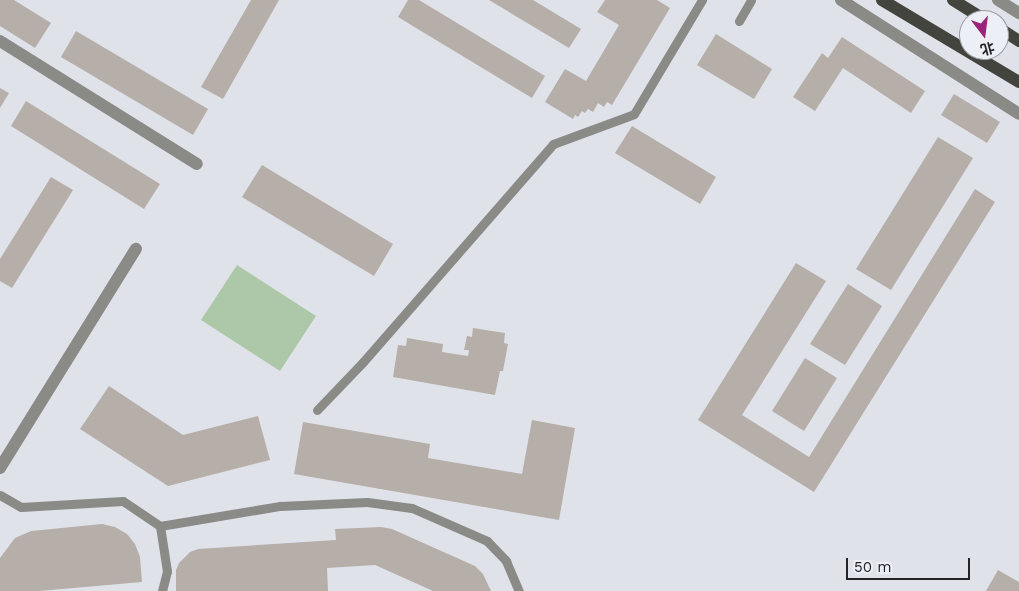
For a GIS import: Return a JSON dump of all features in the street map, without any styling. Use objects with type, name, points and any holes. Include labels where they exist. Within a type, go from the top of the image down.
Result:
[{"type":"main road","points":[[882,0],[1019,82]]},
{"type":"main road","points":[[953,0],[969,10]]},
{"type":"street","points":[[841,0],[1019,114]]},
{"type":"street","points":[[998,0],[1019,13]]},
{"type":"street","points":[[0,41],[197,164]]},
{"type":"street","points":[[0,468],[136,249]]},
{"type":"lane","points":[[317,410],[363,362],[553,144],[634,114],[702,0]]},
{"type":"lane","points":[[739,21],[751,0]]},
{"type":"lane","points":[[0,495],[21,506],[123,501],[160,526],[280,506],[367,502],[412,508],[487,541],[506,561],[519,591]]},
{"type":"lane","points":[[160,526],[167,571],[162,591]]},
{"type":"green space","points":[[237,265],[316,316],[280,371],[201,320]]},
{"type":"building","points":[[0,0],[14,0],[51,23],[35,48],[0,26]]},
{"type":"building","points":[[251,0],[279,0],[223,99],[201,87]]},
{"type":"building","points":[[408,0],[419,0],[545,76],[532,98],[398,17]]},
{"type":"building","points":[[489,0],[533,0],[581,29],[569,48]]},
{"type":"building","points":[[605,0],[657,0],[670,8],[612,105],[607,102],[604,107],[598,103],[593,112],[588,109],[585,113],[582,111],[578,117],[575,115],[573,119],[545,102],[565,69],[586,81],[619,25],[597,12]]},
{"type":"building","points":[[76,31],[208,109],[193,135],[61,57]]},
{"type":"building","points":[[716,34],[772,69],[754,99],[697,65]]},
{"type":"building","points":[[842,37],[925,91],[911,113],[843,68],[815,111],[793,97],[822,53],[828,58]]},
{"type":"building","points":[[0,88],[9,93],[0,108]]},
{"type":"building","points":[[954,94],[1000,122],[987,143],[941,115]]},
{"type":"building","points":[[26,101],[160,184],[144,209],[11,126]]},
{"type":"building","points":[[632,126],[716,177],[700,204],[615,153]]},
{"type":"building","points":[[938,137],[973,158],[891,290],[856,269]]},
{"type":"building","points":[[262,165],[393,244],[374,276],[242,197]]},
{"type":"building","points":[[51,177],[73,190],[12,288],[0,281],[0,259]]},
{"type":"building","points":[[975,189],[995,202],[814,492],[698,420],[796,263],[826,281],[742,415],[809,457]]},
{"type":"building","points":[[848,284],[882,306],[845,365],[810,344]]},
{"type":"building","points":[[473,328],[505,333],[504,343],[508,344],[503,371],[500,371],[495,395],[393,377],[398,345],[406,346],[407,338],[443,344],[442,352],[468,356],[469,350],[464,350],[467,336],[472,337]]},
{"type":"building","points":[[805,358],[837,378],[804,431],[772,411]]},
{"type":"building","points":[[109,386],[183,435],[258,416],[270,460],[168,486],[80,429]]},
{"type":"building","points":[[532,420],[575,428],[559,520],[294,474],[303,422],[430,444],[428,458],[522,474]]},
{"type":"building","points":[[102,524],[115,527],[127,534],[135,544],[140,557],[142,582],[39,591],[0,591],[0,558],[15,538],[31,531]]},
{"type":"building","points":[[381,527],[392,529],[475,566],[483,574],[491,591],[433,591],[375,565],[327,568],[328,591],[176,591],[176,570],[179,563],[190,552],[198,549],[336,540],[335,529]]},
{"type":"building","points":[[998,570],[1019,582],[1019,591],[986,591]]}]
